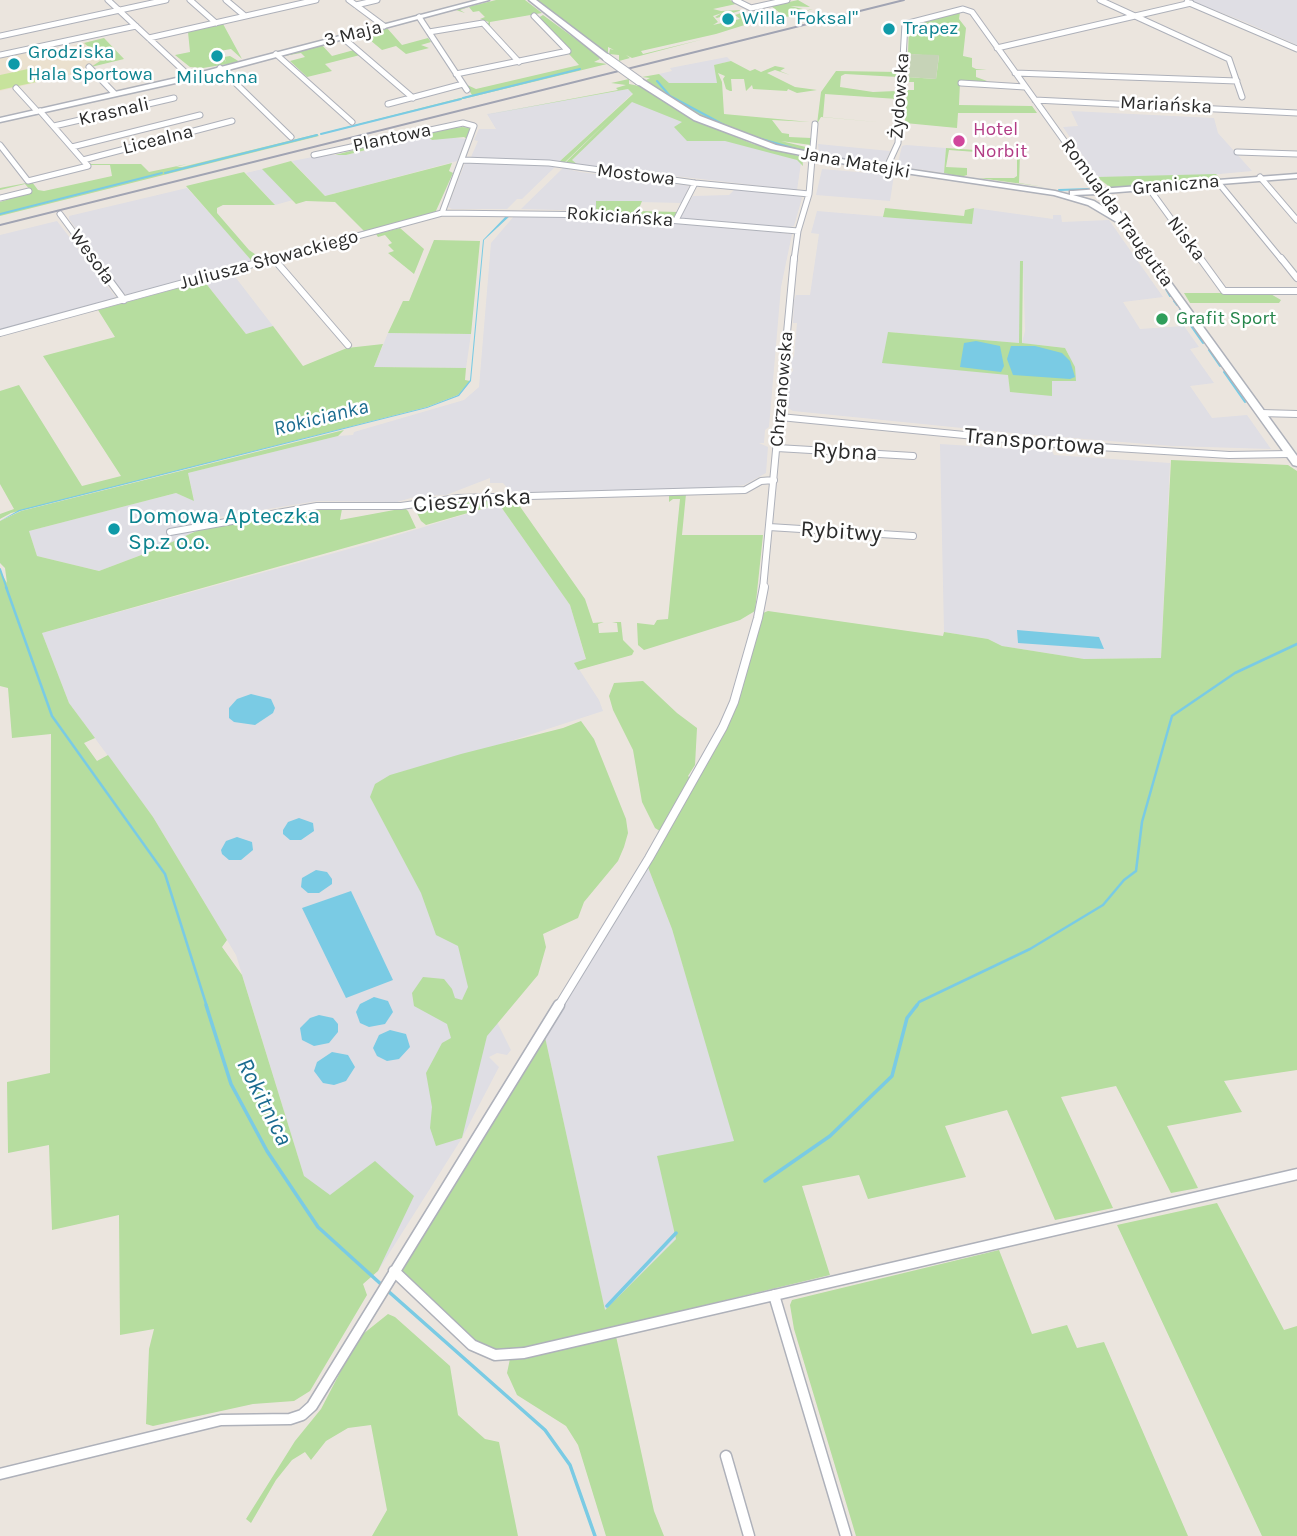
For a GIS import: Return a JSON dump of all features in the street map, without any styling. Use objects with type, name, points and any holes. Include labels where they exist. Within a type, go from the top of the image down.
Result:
[{"type":"street","points":[[108,0],[172,59],[192,72]]},
{"type":"street","points":[[0,36],[166,0]]},
{"type":"street","points":[[190,0],[216,23]]},
{"type":"street","points":[[226,0],[245,16]]},
{"type":"street","points":[[289,0],[295,5]]},
{"type":"street","points":[[149,38],[316,0]]},
{"type":"street","points":[[349,0],[384,26]]},
{"type":"street","points":[[356,5],[377,0]]},
{"type":"street","name":"3 Maja","points":[[0,120],[165,81],[192,72],[220,68],[486,0]]},
{"type":"street","points":[[532,0],[607,58]]},
{"type":"street","points":[[735,0],[749,8],[787,0]]},
{"type":"street","points":[[1101,0],[1226,57],[1242,97]]},
{"type":"street","points":[[1183,0],[1297,48]]},
{"type":"street","points":[[997,48],[1191,3]]},
{"type":"street","name":"Żydowska","points":[[886,169],[898,143],[905,24],[953,10],[966,9]]},
{"type":"street","name":"Romualda Traugutta","points":[[966,9],[972,12],[1121,222],[1294,458]]},
{"type":"street","points":[[456,74],[563,53],[568,49],[534,16]]},
{"type":"street","points":[[419,17],[467,90]]},
{"type":"street","points":[[429,32],[483,23],[519,62]]},
{"type":"street","points":[[0,55],[136,26]]},
{"type":"street","points":[[342,37],[413,98]]},
{"type":"street","points":[[276,54],[352,122]]},
{"type":"street","name":"Jana Matejki","points":[[607,58],[675,106],[714,126],[751,140],[813,157],[1055,193],[1091,202],[1121,222]]},
{"type":"street","points":[[89,67],[114,93]]},
{"type":"street","points":[[220,68],[291,137]]},
{"type":"street","points":[[1015,73],[1237,81]]},
{"type":"street","points":[[961,83],[1025,87]]},
{"type":"street","points":[[388,104],[463,84]]},
{"type":"street","points":[[0,145],[28,181],[88,166],[16,88]]},
{"type":"street","name":"Krasnali","points":[[54,127],[174,98]]},
{"type":"street","name":"Mariańska","points":[[1035,100],[1297,113]]},
{"type":"street","points":[[72,147],[201,115]]},
{"type":"street","name":"Licealna","points":[[83,160],[232,121]]},
{"type":"street","name":"Plantowa","points":[[314,155],[469,123],[474,126],[474,131],[463,160]]},
{"type":"street","name":"Chrzanowska","points":[[0,1474],[221,1420],[290,1419],[302,1415],[312,1406],[646,862],[708,757],[734,702],[749,654],[764,586],[790,286],[798,231],[809,194],[815,124]]},
{"type":"street","points":[[1237,152],[1297,154]]},
{"type":"street","points":[[0,163],[12,160]]},
{"type":"street","points":[[442,213],[463,160]]},
{"type":"street","name":"Mostowa","points":[[463,160],[562,165],[695,183],[809,194]]},
{"type":"street","name":"Graniczna","points":[[1055,193],[1101,192],[1297,176]]},
{"type":"street","points":[[1260,177],[1297,220]]},
{"type":"street","points":[[1217,181],[1297,278]]},
{"type":"street","points":[[676,220],[695,183]]},
{"type":"street","name":"Niska","points":[[1148,187],[1224,291],[1297,290]]},
{"type":"street","points":[[0,198],[29,191]]},
{"type":"street","name":"Rokiciańska","points":[[442,213],[534,212],[676,220],[798,231]]},
{"type":"street","name":"Juliusza Słowackiego","points":[[0,333],[442,213]]},
{"type":"street","name":"Wesoła","points":[[60,214],[124,300]]},
{"type":"street","points":[[273,258],[348,345]]},
{"type":"street","points":[[1261,413],[1297,414]]},
{"type":"street","name":"Transportowa","points":[[780,417],[1056,444],[1294,458]]},
{"type":"street","name":"Rybna","points":[[777,449],[913,456]]},
{"type":"street","name":"Cieszyńska","points":[[170,531],[317,506],[401,506],[465,498],[745,490],[761,481],[774,480]]},
{"type":"street","name":"Rybitwy","points":[[769,527],[913,536]]},
{"type":"street","points":[[394,1271],[472,1345],[495,1355],[524,1353],[1297,1174]]},
{"type":"street","points":[[774,1295],[846,1536]]},
{"type":"street","points":[[726,1456],[749,1536]]},
{"type":"shaded area","points":[[1189,0],[1297,0],[1297,45],[1245,22]]},
{"type":"shaded area","points":[[104,38],[124,59],[85,68],[87,71],[0,91],[0,58],[26,52],[29,56]]},
{"type":"shaded area","points":[[727,57],[731,61],[714,65],[718,83],[669,83],[659,74],[672,71],[670,68]]},
{"type":"shaded area","points":[[628,89],[633,93],[559,162],[471,157],[478,141],[474,140],[479,129],[496,129],[487,114]]},
{"type":"shaded area","points":[[632,101],[797,160],[801,163],[797,190],[578,165],[572,160]]},
{"type":"shaded area","points":[[1071,111],[1214,118],[1218,133],[1252,171],[1198,176],[1097,177],[1063,127],[1078,126]]},
{"type":"shaded area","points":[[428,136],[432,140],[447,137],[466,139],[457,161],[325,196],[292,161],[323,155],[346,155]]},
{"type":"shaded area","points":[[818,144],[890,151],[885,162],[878,164],[819,155]]},
{"type":"shaded area","points":[[902,146],[946,148],[944,173],[897,166]]},
{"type":"shaded area","points":[[465,163],[556,166],[522,199],[517,199],[507,209],[452,209],[448,207]]},
{"type":"shaded area","points":[[563,168],[689,186],[682,203],[596,201],[596,211],[521,209]]},
{"type":"shaded area","points":[[263,169],[293,200],[275,205],[246,173]]},
{"type":"shaded area","points":[[822,169],[894,175],[890,201],[816,195]]},
{"type":"shaded area","points":[[187,188],[252,260],[130,296],[123,293],[69,216]]},
{"type":"shaded area","points":[[734,190],[797,195],[802,198],[794,226],[787,228],[679,218],[693,196],[729,195]]},
{"type":"shaded area","points":[[974,208],[1053,219],[1053,215],[1061,215],[1062,222],[1109,220],[1163,297],[1123,302],[1140,329],[1184,326],[1199,347],[1190,349],[1214,383],[1190,386],[1212,418],[1247,415],[1271,449],[1172,446],[1022,434],[793,411],[786,407],[790,373],[793,371],[790,358],[794,357],[797,323],[793,323],[794,301],[796,295],[810,295],[819,234],[811,233],[817,211],[972,224]],"holes":[[[1023,261],[1025,331],[1022,343],[1065,348],[1069,355],[1052,381],[1052,395],[1010,392],[1008,375],[888,332],[1019,343]]]},
{"type":"shaded area","points":[[515,215],[605,217],[792,234],[781,287],[769,427],[765,430],[764,443],[759,443],[768,447],[766,473],[744,485],[730,487],[528,493],[511,492],[503,483],[490,483],[490,478],[446,495],[418,496],[397,502],[317,501],[201,520],[201,529],[99,571],[37,556],[29,531],[176,493],[194,500],[188,473],[338,436],[353,435],[354,432],[464,400],[479,387],[491,243]]},
{"type":"shaded area","points":[[57,221],[118,300],[0,331],[0,235]]},
{"type":"shaded area","points":[[233,274],[273,326],[246,334],[204,281]]},
{"type":"shaded area","points":[[388,333],[471,334],[466,368],[374,367]]},
{"type":"shaded area","points":[[940,444],[1052,451],[1054,455],[1170,463],[1161,658],[1084,659],[1002,646],[988,639],[944,632]]},
{"type":"shaded area","points":[[499,504],[570,605],[586,660],[575,663],[603,711],[378,784],[511,1050],[507,1055],[497,1053],[489,1057],[499,1067],[462,1138],[378,1271],[316,1215],[236,955],[153,817],[69,703],[42,633],[378,541]]},
{"type":"shaded area","points":[[646,862],[672,929],[735,1142],[676,1239],[605,1311],[543,1028]]},
{"type":"green space","points":[[496,0],[525,0],[542,13],[490,22],[490,28],[487,24],[489,22],[480,19],[485,17],[479,11],[473,12],[469,7],[460,10],[465,13],[456,10]]},
{"type":"green space","points":[[537,0],[730,0],[736,4],[713,9],[742,10],[717,18],[715,17],[722,13],[713,16],[718,22],[713,25],[740,19],[735,15],[744,12],[751,23],[641,51],[643,54],[704,39],[632,58],[626,55],[630,58],[619,61],[619,55],[609,54],[610,49],[614,50],[608,47],[608,54],[604,53]]},
{"type":"green space","points":[[798,0],[810,7],[790,6],[803,9],[787,14],[813,9],[770,22],[762,17],[780,13],[771,6]]},
{"type":"green space","points":[[960,12],[959,19],[966,28],[963,56],[972,58],[972,67],[987,70],[976,70],[976,77],[987,81],[960,82],[959,105],[1032,106],[1037,113],[958,113],[957,128],[905,123],[907,90],[914,90],[914,82],[907,82],[907,77],[936,79],[939,56],[908,54],[909,25]]},
{"type":"green space","points":[[543,15],[596,54],[600,59],[594,62],[607,64],[319,134],[472,95],[465,84],[476,89],[579,65],[569,54],[558,55],[570,49],[538,18]]},
{"type":"green space","points":[[222,22],[242,59],[231,49],[212,53],[214,55],[211,56],[218,62],[223,58],[226,62],[224,57],[230,56],[240,62],[203,68],[190,67],[175,55],[190,52],[188,32]]},
{"type":"green space","points":[[387,28],[402,45],[428,38],[431,42],[421,45],[429,48],[406,54],[396,46],[382,50],[364,35],[351,38],[350,42],[346,38]]},
{"type":"green space","points":[[104,38],[124,59],[91,67],[103,59],[84,43]]},
{"type":"green space","points":[[322,45],[332,56],[354,50],[360,55],[325,64],[332,71],[307,77],[290,61],[305,57],[301,53],[284,56]]},
{"type":"green space","points":[[908,54],[939,55],[936,79],[907,77]]},
{"type":"green space","points":[[731,61],[750,71],[755,69],[761,72],[775,66],[785,68],[780,71],[790,75],[775,70],[767,73],[795,87],[817,90],[797,93],[788,89],[753,89],[752,85],[746,91],[744,79],[731,79],[730,91],[726,89],[723,79],[725,76],[718,73],[722,82],[724,114],[810,122],[772,120],[782,133],[789,134],[789,137],[811,138],[811,145],[781,141],[810,148],[809,152],[761,141],[701,117],[653,87],[646,80],[650,78],[642,77],[659,74],[669,83],[717,83],[714,65]]},
{"type":"green space","points":[[28,69],[44,70],[47,78],[54,78],[0,90],[0,75]]},
{"type":"green space","points":[[836,71],[899,72],[898,77],[845,74],[841,76],[840,87],[873,92],[896,91],[898,95],[893,95],[897,96],[897,99],[825,94],[823,117],[887,123],[821,117],[817,124],[821,92]]},
{"type":"green space","points":[[629,79],[629,84],[639,86],[706,125],[753,144],[802,157],[803,166],[797,160],[725,141],[687,141],[674,127],[682,122],[632,102],[572,160],[578,165],[564,164],[610,119],[563,164],[559,162],[633,94],[628,89],[485,115],[618,90],[616,88],[626,85],[611,83]]},
{"type":"green space","points":[[471,128],[467,139],[432,140],[427,136],[346,155],[335,155],[424,132]]},
{"type":"green space","points":[[317,134],[319,136],[0,216],[0,202],[32,192],[25,184],[0,188],[32,182],[38,190],[44,191],[112,176],[110,165],[91,165],[87,162],[141,164],[149,172],[187,164],[176,167],[182,167]]},
{"type":"green space","points":[[946,148],[1020,153],[1019,183],[1045,187],[979,178],[1014,178],[1017,176],[1017,155],[949,150],[946,167],[967,168],[967,175],[961,177],[944,173]]},
{"type":"green space","points":[[291,161],[325,196],[452,163],[449,171],[453,173],[435,213],[365,232],[335,202],[306,201],[296,204],[262,169]]},
{"type":"green space","points":[[244,172],[275,205],[223,205],[217,208],[217,213],[249,250],[262,259],[291,252],[250,262],[186,186]]},
{"type":"green space","points":[[1216,174],[1221,179],[1206,181],[1200,176],[1197,179],[1202,181],[1111,188],[1097,177]]},
{"type":"green space","points":[[596,201],[642,201],[638,211],[678,212],[674,218],[596,212]]},
{"type":"green space","points":[[885,208],[964,216],[965,210],[974,208],[972,224],[883,217]]},
{"type":"green space","points":[[400,228],[424,249],[414,274],[388,253],[394,251],[388,245],[392,243],[385,235],[378,237],[376,234]]},
{"type":"green space","points":[[434,240],[480,241],[471,334],[388,333],[403,301],[409,301]]},
{"type":"green space","points":[[1020,261],[1023,261],[1022,343],[1065,348],[1075,367],[1076,381],[1052,381],[1052,396],[1010,392],[1008,375],[882,363],[888,332],[1019,343]]},
{"type":"green space","points":[[204,281],[246,334],[273,326],[303,366],[347,348],[383,344],[374,367],[466,368],[465,380],[470,381],[458,395],[427,407],[11,513],[0,519],[0,514],[14,509],[0,484],[0,391],[19,385],[82,486],[121,476],[43,356],[115,337],[98,310]]},
{"type":"green space","points":[[1184,293],[1269,293],[1281,300],[1279,303],[1190,303]]},
{"type":"green space","points":[[344,430],[338,436],[188,473],[194,501],[176,493],[29,531],[37,556],[99,571],[201,529],[310,509],[342,509],[340,520],[405,508],[416,528],[42,633],[69,703],[95,738],[84,743],[97,761],[108,755],[153,817],[227,940],[222,947],[242,975],[304,1176],[330,1195],[375,1161],[414,1196],[378,1271],[363,1284],[367,1295],[310,1391],[294,1401],[253,1404],[153,1426],[146,1424],[149,1349],[154,1329],[120,1335],[119,1215],[52,1230],[49,1145],[8,1153],[7,1082],[50,1073],[51,734],[12,738],[8,688],[0,686],[0,571],[7,583],[5,568],[0,563],[0,521],[21,511]]},
{"type":"green space","points":[[1171,460],[1288,465],[1297,471],[1297,1070],[1224,1081],[1242,1112],[1167,1126],[1198,1188],[1171,1193],[1116,1086],[1061,1097],[1113,1208],[1055,1220],[1007,1110],[945,1126],[966,1177],[868,1199],[859,1175],[802,1186],[830,1275],[614,1327],[654,1511],[664,1536],[606,1536],[578,1445],[566,1426],[517,1395],[507,1373],[511,1354],[472,1345],[394,1271],[543,1028],[605,1310],[676,1239],[657,1156],[734,1141],[672,929],[646,862],[663,833],[655,828],[642,802],[633,750],[609,696],[614,683],[643,681],[697,728],[695,765],[688,776],[693,781],[723,727],[758,615],[768,611],[943,636],[944,632],[988,639],[1002,646],[1084,659],[1161,658]]},
{"type":"green space","points":[[669,494],[686,494],[682,535],[763,535],[755,611],[740,620],[644,650],[638,645],[637,623],[654,625],[657,620],[668,619],[680,499],[669,502]]},
{"type":"green space","points":[[514,498],[585,599],[593,623],[604,622],[598,624],[599,633],[618,632],[617,623],[612,622],[621,622],[623,640],[634,651],[632,655],[578,670],[574,663],[586,659],[570,605],[499,504],[426,525],[415,509],[435,501]]},
{"type":"green space","points":[[581,721],[594,739],[626,819],[628,833],[624,847],[618,861],[584,902],[578,918],[543,934],[546,947],[538,975],[487,1036],[462,1138],[436,1146],[430,1128],[432,1107],[426,1073],[442,1043],[451,1038],[447,1024],[414,1006],[412,993],[423,977],[444,979],[455,998],[462,1000],[468,987],[458,946],[436,935],[421,893],[370,797],[375,784],[390,775]]},
{"type":"green space","points":[[1217,1203],[1284,1330],[1297,1326],[1297,1536],[1262,1536],[1117,1225]]},
{"type":"green space","points":[[999,1250],[1032,1334],[1067,1325],[1077,1348],[1104,1342],[1188,1536],[856,1536],[794,1329],[790,1305],[792,1300]]},
{"type":"green space","points":[[388,1314],[395,1317],[450,1366],[458,1415],[485,1439],[499,1442],[518,1536],[372,1536],[387,1510],[371,1425],[348,1428],[326,1441],[311,1460],[305,1452],[292,1460],[276,1480],[251,1523],[246,1519],[295,1441],[321,1409],[358,1338]]},
{"type":"water","points":[[508,214],[511,215],[484,240],[471,381],[459,396],[427,408],[20,511],[0,521],[19,510],[427,407],[458,395],[470,380],[483,240]]},
{"type":"water","points":[[976,341],[1000,346],[1004,366],[1001,372],[960,367],[964,343]]},
{"type":"water","points":[[1011,346],[1035,346],[1062,353],[1070,361],[1075,377],[1070,379],[1013,375],[1007,359]]},
{"type":"water","points":[[1017,630],[1099,637],[1104,649],[1018,643]]},
{"type":"water","points":[[251,694],[271,699],[275,708],[273,713],[255,725],[234,722],[229,718],[229,708],[237,699]]},
{"type":"water","points":[[299,818],[313,823],[314,831],[301,840],[290,840],[283,834],[283,830],[288,822]]},
{"type":"water","points":[[237,837],[252,842],[253,850],[241,860],[229,860],[221,850],[226,841]]},
{"type":"water","points":[[316,870],[327,872],[332,884],[319,893],[308,893],[301,887],[302,878]]},
{"type":"water","points":[[351,891],[393,980],[346,998],[302,908]]},
{"type":"water","points":[[374,997],[388,1001],[393,1012],[385,1024],[369,1027],[360,1023],[356,1012],[360,1004]]},
{"type":"water","points":[[319,1015],[333,1018],[338,1024],[338,1032],[329,1043],[314,1046],[302,1040],[300,1028],[310,1018]]},
{"type":"water","points":[[390,1030],[406,1034],[410,1047],[399,1059],[387,1061],[377,1056],[373,1048],[379,1035]]},
{"type":"water","points":[[332,1052],[348,1055],[355,1067],[346,1081],[334,1085],[323,1083],[314,1071],[317,1062]]},
{"type":"waterway","points":[[463,98],[580,69]]},
{"type":"waterway","points":[[657,81],[670,96],[726,126]]},
{"type":"waterway","points":[[321,134],[461,99]]},
{"type":"waterway","points":[[165,173],[317,135]]},
{"type":"waterway","points":[[758,138],[803,151]]},
{"type":"waterway","points":[[0,214],[162,173]]},
{"type":"waterway","points":[[1059,190],[1088,189]]},
{"type":"waterway","points":[[1141,255],[1154,273]]},
{"type":"waterway","points":[[1158,279],[1162,283]]},
{"type":"waterway","points":[[1166,289],[1170,296]]},
{"type":"waterway","points":[[1174,301],[1177,305]]},
{"type":"waterway","points":[[1180,310],[1203,343]]},
{"type":"waterway","points":[[1209,350],[1220,366]]},
{"type":"waterway","points":[[1224,372],[1245,402]]},
{"type":"waterway","name":"Rokitnica","points":[[0,569],[7,589]]},
{"type":"waterway","name":"Rokitnica","points":[[6,587],[52,716],[165,874],[207,1007]]},
{"type":"waterway","points":[[916,1007],[919,1002],[1030,949],[1103,905],[1124,880],[1136,871],[1142,822],[1172,716],[1235,673],[1297,644]]},
{"type":"waterway","name":"Rokitnica","points":[[206,1005],[231,1084],[267,1151],[318,1227],[383,1286]]},
{"type":"waterway","points":[[765,1181],[830,1136],[892,1076],[907,1018],[917,1005]]},
{"type":"waterway","points":[[607,1306],[676,1233]]},
{"type":"waterway","name":"Rokitnica","points":[[388,1291],[545,1430],[570,1465],[595,1536]]},
{"type":"railway","points":[[0,225],[904,0]]},
{"type":"place","name":"Willa \"Foksal\"","points":[[728,19]]},
{"type":"place","name":"Trapez","points":[[889,29]]},
{"type":"place","name":"Miluchna","points":[[217,56]]},
{"type":"place","name":"Grodziska Hala Sportowa","points":[[14,64]]},
{"type":"place","name":"Hotel Norbit","points":[[959,141]]},
{"type":"place","name":"Grafit Sport","points":[[1162,319]]},
{"type":"place","name":"Domowa Apteczka Sp.z o.o.","points":[[114,529]]},
{"type":"water label","name":"Rokicianka","points":[[321,418]]}]
